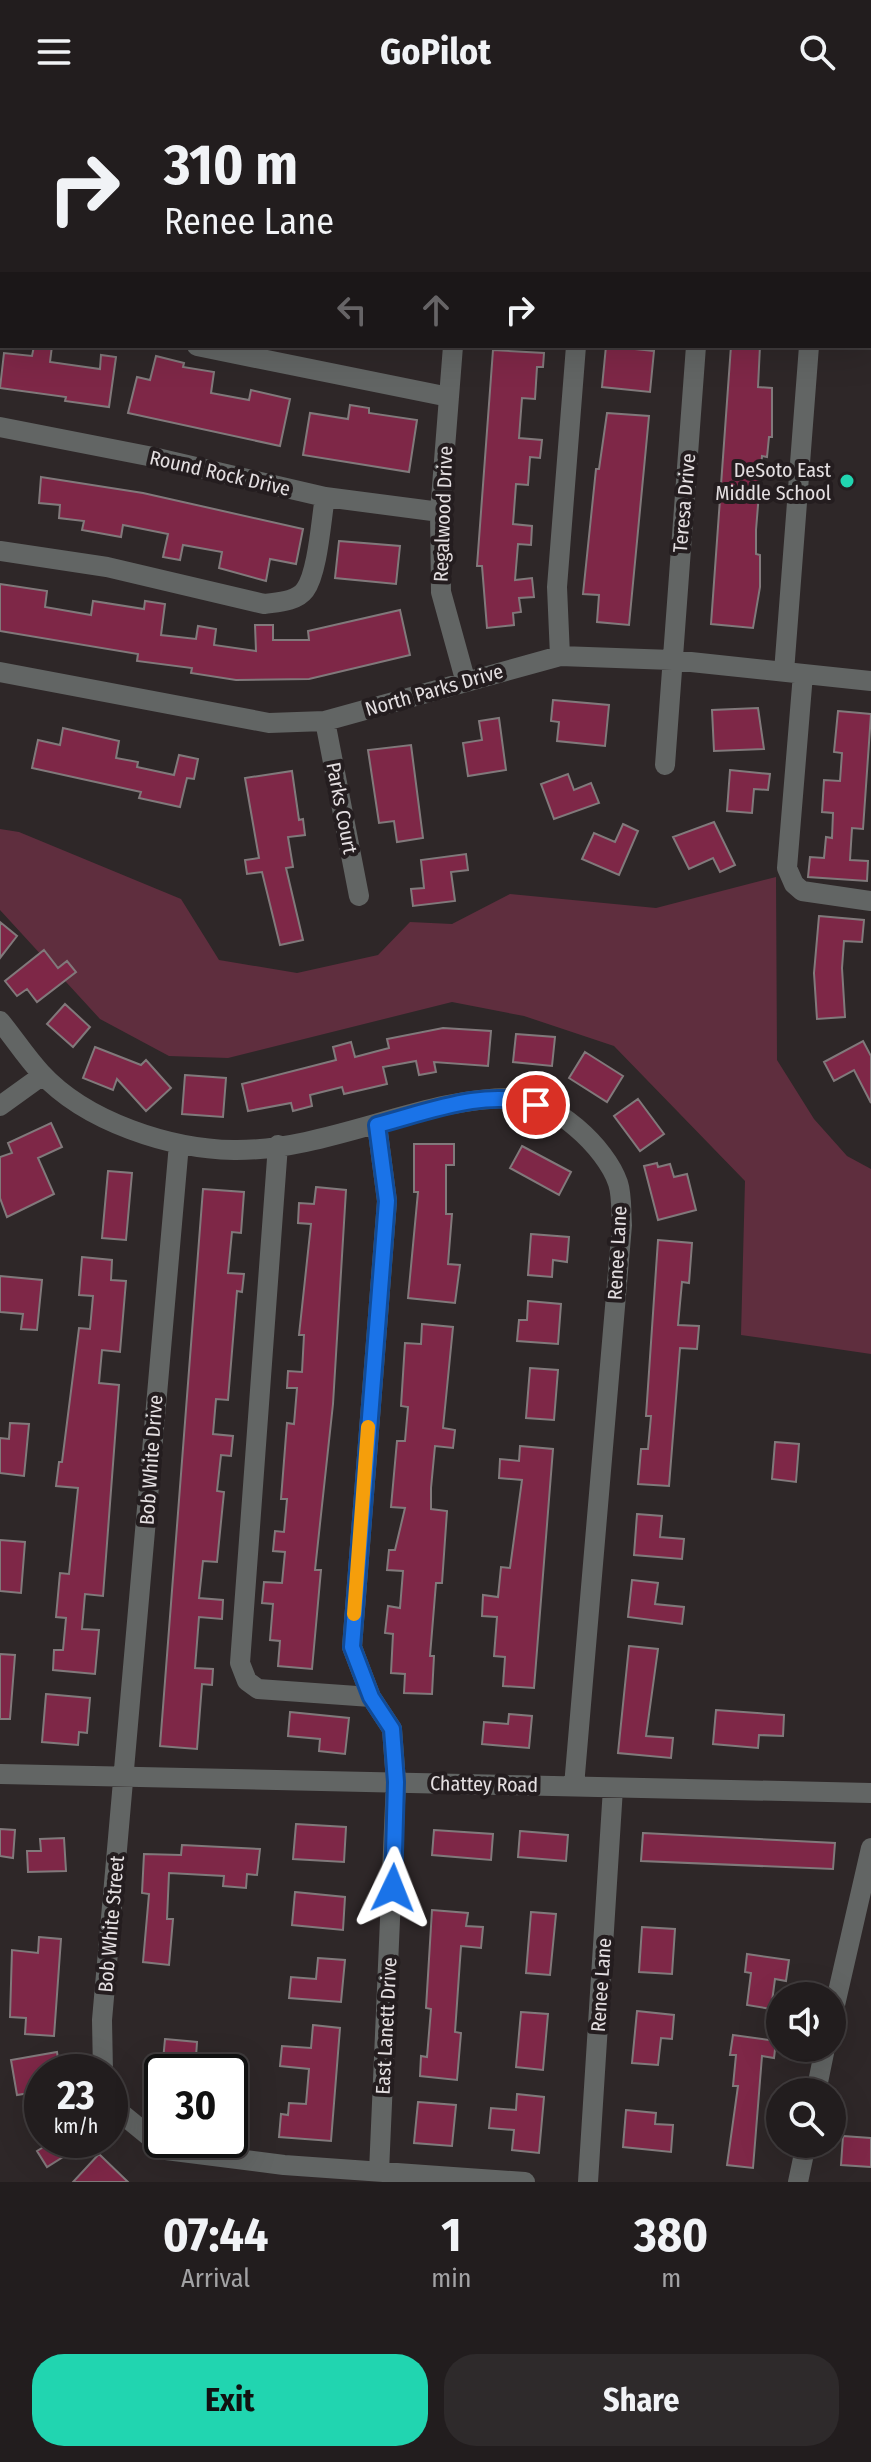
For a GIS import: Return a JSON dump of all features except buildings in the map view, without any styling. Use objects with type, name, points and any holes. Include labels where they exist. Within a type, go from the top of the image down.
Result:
[{"type":"street","points":[[207,348],[449,397]]},
{"type":"street","name":"Regalwood Drive","points":[[453,348],[440,512],[441,592],[465,679]]},
{"type":"street","points":[[560,656],[557,587],[576,348]]},
{"type":"street","name":"Teresa Drive","points":[[665,765],[696,348]]},
{"type":"street","points":[[809,348],[787,868],[794,884],[802,891],[871,901]]},
{"type":"street","name":"Round Rock Drive","points":[[0,427],[153,457],[325,497],[440,512]]},
{"type":"street","points":[[0,551],[107,567],[264,604],[289,600],[305,590],[325,497]]},
{"type":"street","name":"North Parks Drive","points":[[0,672],[269,723],[325,721],[465,679],[560,656],[672,660],[871,681]]},
{"type":"street","name":"Parks Court","points":[[325,721],[359,896]]},
{"type":"street","name":"Renee Lane","points":[[0,1021],[43,1075],[102,1118],[179,1144],[235,1150],[312,1142],[453,1106],[516,1098],[555,1112],[577,1128],[604,1156],[619,1184],[622,1225],[574,1786]]},
{"type":"street","points":[[0,1106],[43,1075]]},
{"type":"street","name":"East Lanett Drive","points":[[377,1125],[387,1201],[352,1647],[371,1697],[392,1729],[396,1782],[379,2172]]},
{"type":"street","name":"Bob White Drive","points":[[125,1777],[179,1144]]},
{"type":"street","points":[[278,1145],[240,1663],[247,1681],[258,1689],[371,1697]]},
{"type":"street","name":"Chattey Road","points":[[0,1774],[871,1793]]},
{"type":"street","name":"Bob White Street","points":[[103,2054],[102,2020],[125,1777]]},
{"type":"street","name":"Renee Lane","points":[[588,2182],[613,1788]]},
{"type":"street","points":[[840,1982],[871,1848]]},
{"type":"street","points":[[128,2119],[166,2150],[283,2174],[379,2172],[525,2182]]},
{"type":"street","points":[[798,2182],[803,2158]]},
{"type":"shaded area","points":[[0,829],[19,832],[181,899],[219,960],[297,973],[378,955],[410,922],[452,924],[510,894],[656,908],[776,877],[777,1060],[814,1119],[847,1156],[871,1169],[871,1354],[741,1335],[745,1181],[614,1046],[524,1016],[452,1002],[228,1058],[169,1056],[100,1019],[0,910]]},
{"type":"slow traffic","points":[[354,1614],[368,1427]]},
{"type":"place","name":"DeSoto East Middle School","points":[[847,481]]},
{"type":"route","points":[[393,1888],[396,1782],[392,1729],[371,1697],[352,1647],[387,1201],[377,1125],[453,1106],[516,1098],[536,1105]]}]
